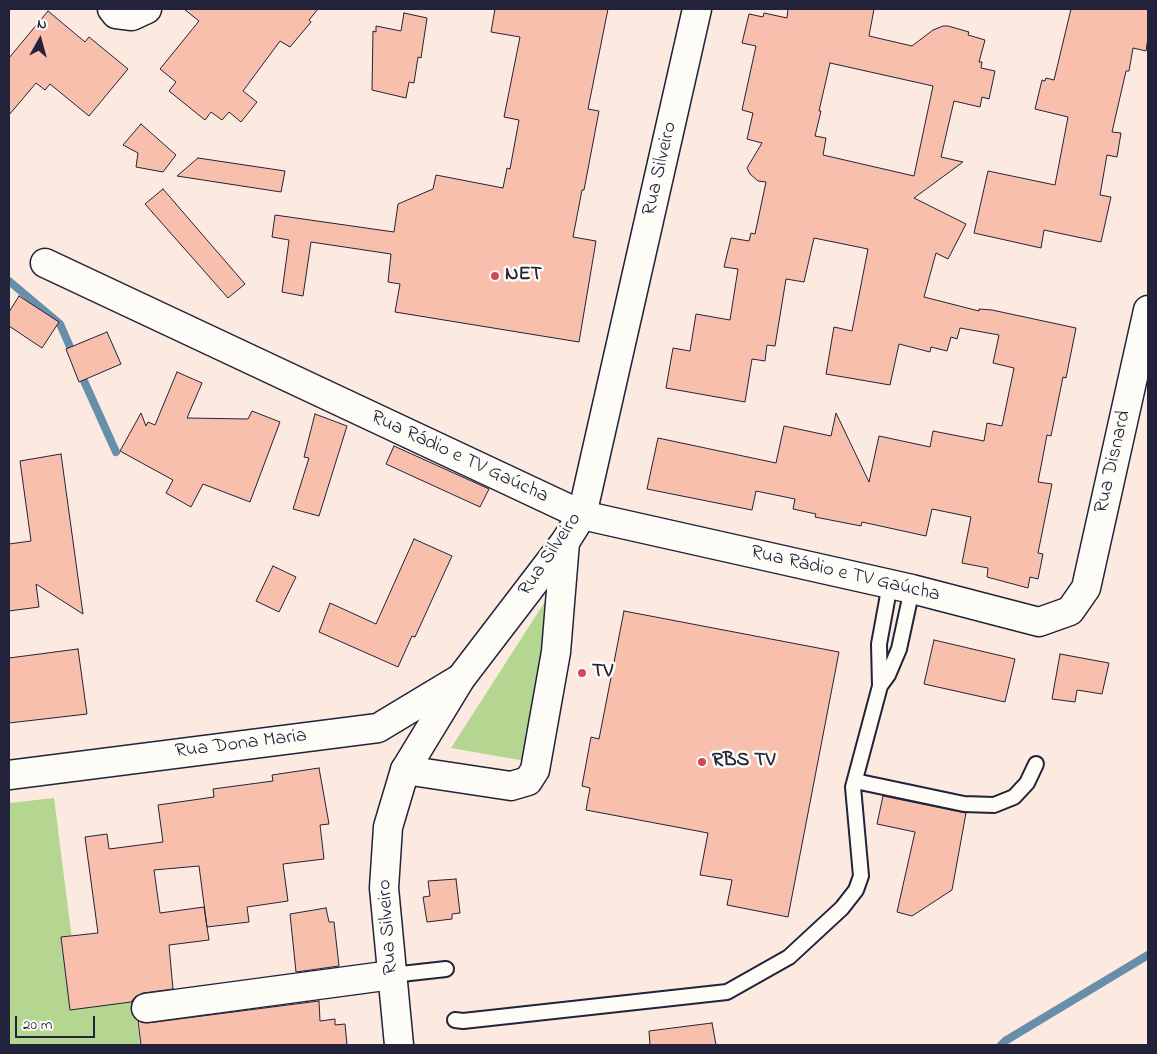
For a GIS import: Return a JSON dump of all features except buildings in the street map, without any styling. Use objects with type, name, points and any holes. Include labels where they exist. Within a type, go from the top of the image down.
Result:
[{"type":"street","name":"Rua Silveiro","points":[[399,1045],[384,888],[388,827],[406,770],[462,678],[565,542],[582,515],[697,9]]},
{"type":"street","name":"Rua Rádio e TV Gaúcha","points":[[46,263],[582,515],[901,587],[1039,622],[1070,611]]},
{"type":"street","name":"Rua Disnard","points":[[1070,611],[1086,588],[1148,310]]},
{"type":"street","points":[[406,770],[511,786],[528,781],[535,770],[556,652],[565,542]]},
{"type":"street","name":"Rua Dona Maria","points":[[9,775],[378,728],[462,678]]},
{"type":"street","points":[[146,1008],[392,975]]},
{"type":"lane","points":[[455,1020],[463,1022],[727,992],[789,957],[842,908],[856,890],[861,876],[853,787],[880,686],[879,642],[901,587]]},
{"type":"lane","points":[[880,686],[888,675],[900,646],[901,587]]},
{"type":"lane","points":[[879,642],[892,648],[900,646]]},
{"type":"lane","points":[[855,781],[964,804],[994,805],[1014,797],[1027,783],[1036,764]]},
{"type":"lane","points":[[392,975],[446,969]]},
{"type":"green space","points":[[555,586],[531,762],[451,748]]},
{"type":"green space","points":[[54,798],[77,979],[131,972],[140,1045],[9,1045],[9,803]]},
{"type":"waterway","points":[[9,281],[60,324],[74,356]]},
{"type":"waterway","points":[[80,372],[116,452]]},
{"type":"waterway","points":[[1001,1045],[1148,955]]},
{"type":"place","name":"NET","points":[[495,276]]},
{"type":"place","name":"TV","points":[[582,673]]},
{"type":"place","name":"RBS TV","points":[[702,762]]}]
